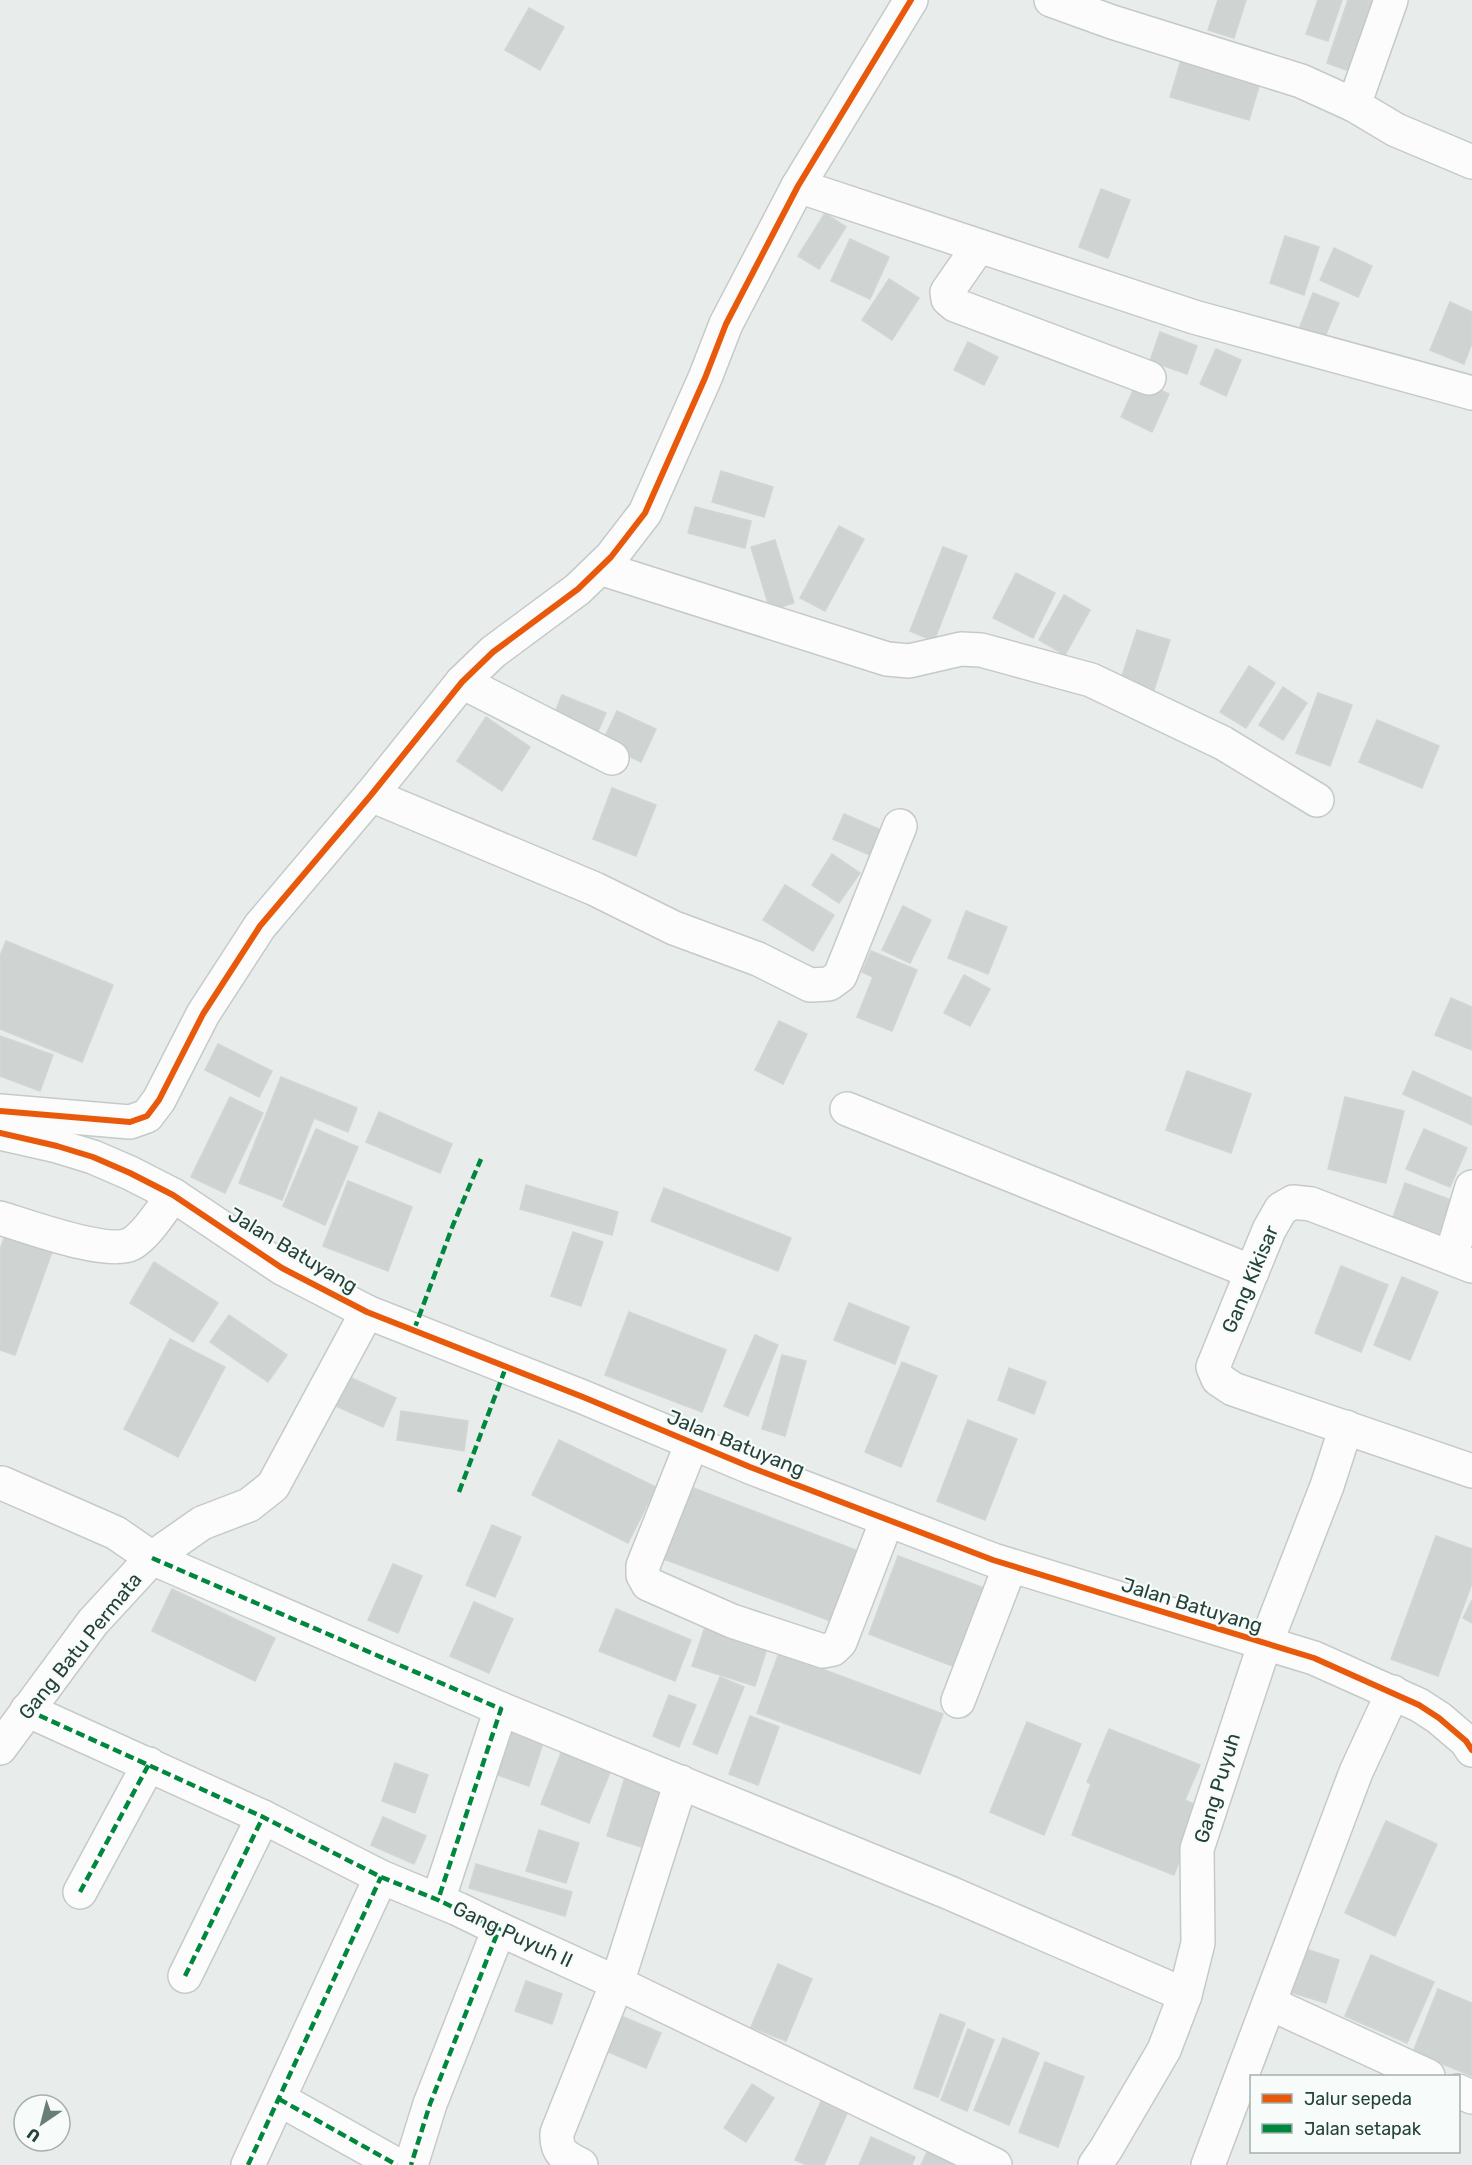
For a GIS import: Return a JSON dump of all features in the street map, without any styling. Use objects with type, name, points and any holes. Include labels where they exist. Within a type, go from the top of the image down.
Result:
[{"type":"street","points":[[0,1111],[130,1122],[147,1116],[159,1100],[203,1014],[260,926],[371,795],[462,682],[493,652],[578,589],[600,568],[645,513],[705,378],[726,324],[798,186],[912,0]]},
{"type":"street","points":[[1052,0],[1112,22],[1301,81],[1354,105],[1396,130],[1472,162]]},
{"type":"street","points":[[1354,105],[1391,0]]},
{"type":"street","points":[[798,186],[1194,316],[1472,393]]},
{"type":"street","points":[[979,246],[947,292],[948,300],[966,309],[1149,378]]},
{"type":"street","points":[[600,568],[887,658],[909,661],[961,649],[981,650],[1091,680],[1223,743],[1317,800]]},
{"type":"street","points":[[462,682],[612,758]]},
{"type":"street","points":[[371,795],[595,889],[674,928],[758,959],[810,985],[829,984],[840,976],[900,826]]},
{"type":"street","points":[[847,1109],[1252,1272]]},
{"type":"street","name":"Jalan Batuyang","points":[[0,1133],[93,1157],[130,1173],[174,1195],[282,1268],[367,1312],[584,1397],[692,1443],[1010,1566],[1314,1658],[1393,1692],[1439,1718],[1472,1750]]},
{"type":"street","points":[[1461,1262],[1472,1187]]},
{"type":"street","points":[[0,1218],[82,1242],[114,1248],[131,1244],[153,1223],[174,1195]]},
{"type":"street","name":"Gang Kikisar","points":[[1461,1262],[1311,1204],[1293,1202],[1281,1209],[1269,1230],[1213,1367],[1218,1379],[1233,1389],[1472,1471]]},
{"type":"street","name":"Gang Batu Permata","points":[[0,1748],[93,1622],[152,1557],[202,1523],[249,1506],[273,1486],[367,1312]]},
{"type":"street","points":[[1265,1644],[1327,1486],[1346,1427]]},
{"type":"street","points":[[692,1443],[643,1566],[643,1575],[648,1584],[732,1621],[824,1651],[833,1649],[840,1642],[887,1520]]},
{"type":"street","points":[[0,1484],[50,1503],[116,1533],[152,1557],[501,1709],[950,1893],[1185,1995]]},
{"type":"street","points":[[958,1701],[1010,1566]]},
{"type":"street","name":"Gang Puyuh","points":[[1095,2165],[1164,2050],[1185,1995],[1197,1943],[1197,1849],[1265,1644]]},
{"type":"street","points":[[1208,2165],[1356,1772],[1393,1692]]},
{"type":"street","points":[[438,1900],[501,1709]]},
{"type":"street","name":"Gang Puyuh II","points":[[27,1710],[263,1817],[381,1877],[438,1900],[617,1983],[995,2165]]},
{"type":"street","points":[[80,1892],[149,1764]]},
{"type":"street","points":[[581,2165],[564,2156],[558,2148],[557,2133],[617,1983],[681,1782]]},
{"type":"street","points":[[185,1976],[263,1817]]},
{"type":"street","points":[[248,2165],[381,1877]]},
{"type":"street","points":[[411,2165],[430,2104],[499,1929]]},
{"type":"street","points":[[1269,2003],[1426,2075]]},
{"type":"street","points":[[279,2099],[397,2165]]},
{"type":"building","points":[[1218,0],[1246,0],[1234,38],[1208,30]]},
{"type":"building","points":[[1318,0],[1342,0],[1328,41],[1306,34]]},
{"type":"building","points":[[1348,0],[1377,0],[1352,72],[1327,63]]},
{"type":"building","points":[[529,8],[564,27],[540,70],[505,50]]},
{"type":"building","points":[[1184,50],[1263,73],[1249,120],[1170,97]]},
{"type":"building","points":[[1101,189],[1130,200],[1108,258],[1079,247]]},
{"type":"building","points":[[825,213],[846,227],[819,269],[798,256]]},
{"type":"building","points":[[1285,236],[1319,247],[1304,295],[1270,283]]},
{"type":"building","points":[[850,239],[889,257],[870,299],[831,281]]},
{"type":"building","points":[[1334,248],[1372,266],[1358,297],[1320,280]]},
{"type":"building","points":[[889,279],[919,298],[892,340],[862,320]]},
{"type":"building","points":[[1313,293],[1339,303],[1324,339],[1299,329]]},
{"type":"building","points":[[1450,302],[1472,312],[1472,343],[1464,364],[1430,350]]},
{"type":"building","points":[[1160,332],[1197,346],[1187,374],[1150,361]]},
{"type":"building","points":[[968,342],[998,357],[984,385],[954,370]]},
{"type":"building","points":[[1216,349],[1241,360],[1226,396],[1200,384]]},
{"type":"building","points":[[1138,380],[1169,394],[1152,432],[1121,417]]},
{"type":"building","points":[[721,471],[773,487],[764,517],[712,502]]},
{"type":"building","points":[[695,507],[751,521],[745,548],[688,533]]},
{"type":"building","points":[[839,526],[864,539],[825,611],[800,598]]},
{"type":"building","points":[[775,540],[794,603],[770,610],[751,547]]},
{"type":"building","points":[[943,547],[967,556],[934,641],[910,631]]},
{"type":"building","points":[[1016,573],[1055,593],[1033,638],[993,618]]},
{"type":"building","points":[[1064,595],[1090,610],[1065,655],[1039,640]]},
{"type":"building","points":[[1137,630],[1170,640],[1154,690],[1121,679]]},
{"type":"building","points":[[1249,666],[1275,683],[1246,728],[1220,712]]},
{"type":"building","points":[[1283,687],[1307,703],[1283,740],[1259,725]]},
{"type":"building","points":[[1318,693],[1352,705],[1330,766],[1296,753]]},
{"type":"building","points":[[562,695],[606,713],[595,738],[552,720]]},
{"type":"building","points":[[617,711],[656,729],[641,762],[602,743]]},
{"type":"building","points":[[486,717],[530,747],[502,791],[457,761]]},
{"type":"building","points":[[1377,720],[1439,746],[1422,788],[1359,762]]},
{"type":"building","points":[[612,788],[656,805],[636,856],[593,839]]},
{"type":"building","points":[[844,814],[883,831],[872,856],[833,839]]},
{"type":"building","points":[[832,854],[860,873],[839,903],[812,885]]},
{"type":"building","points":[[785,885],[834,915],[813,951],[763,920]]},
{"type":"building","points":[[903,906],[931,920],[910,963],[882,950]]},
{"type":"building","points":[[966,911],[1007,927],[988,974],[948,958]]},
{"type":"building","points":[[6,941],[113,985],[82,1062],[0,1029],[0,956]]},
{"type":"building","points":[[871,951],[917,970],[892,1031],[857,1017],[873,977],[862,972]]},
{"type":"building","points":[[964,975],[990,989],[970,1026],[944,1013]]},
{"type":"building","points":[[1451,998],[1472,1007],[1472,1050],[1435,1035]]},
{"type":"building","points":[[779,1021],[807,1034],[783,1084],[755,1070]]},
{"type":"building","points":[[0,1036],[53,1055],[40,1091],[0,1076]]},
{"type":"building","points":[[218,1044],[272,1071],[259,1097],[205,1070]]},
{"type":"building","points":[[1187,1071],[1251,1094],[1231,1153],[1166,1130]]},
{"type":"building","points":[[1413,1071],[1472,1098],[1472,1125],[1403,1094]]},
{"type":"building","points":[[281,1077],[357,1108],[348,1132],[314,1118],[282,1200],[239,1183]]},
{"type":"building","points":[[230,1097],[263,1113],[225,1193],[191,1177]]},
{"type":"building","points":[[1345,1097],[1404,1111],[1386,1183],[1328,1169]]},
{"type":"building","points":[[379,1112],[452,1144],[440,1173],[366,1142]]},
{"type":"building","points":[[316,1129],[358,1147],[325,1225],[283,1206]]},
{"type":"building","points":[[1424,1129],[1467,1148],[1450,1187],[1406,1169]]},
{"type":"building","points":[[348,1181],[412,1207],[388,1271],[323,1246]]},
{"type":"building","points":[[1405,1183],[1451,1200],[1438,1235],[1393,1217]]},
{"type":"building","points":[[526,1185],[618,1212],[612,1235],[520,1209]]},
{"type":"building","points":[[664,1188],[791,1238],[778,1271],[651,1221]]},
{"type":"building","points":[[573,1232],[603,1242],[581,1306],[551,1296]]},
{"type":"building","points":[[5,1235],[52,1252],[15,1355],[0,1350],[0,1250]]},
{"type":"building","points":[[154,1262],[218,1303],[193,1342],[130,1303]]},
{"type":"building","points":[[1341,1266],[1388,1285],[1361,1352],[1315,1333]]},
{"type":"building","points":[[1402,1277],[1438,1292],[1410,1360],[1374,1345]]},
{"type":"building","points":[[849,1303],[909,1327],[895,1364],[834,1340]]},
{"type":"building","points":[[629,1312],[726,1350],[702,1412],[605,1375]]},
{"type":"building","points":[[229,1315],[287,1355],[268,1382],[210,1342]]},
{"type":"building","points":[[755,1335],[778,1345],[748,1416],[724,1406]]},
{"type":"building","points":[[170,1339],[225,1367],[178,1457],[124,1429]]},
{"type":"building","points":[[782,1355],[806,1361],[785,1436],[762,1429]]},
{"type":"building","points":[[902,1362],[937,1376],[901,1467],[865,1452]]},
{"type":"building","points":[[1009,1368],[1046,1382],[1034,1414],[998,1400]]},
{"type":"building","points":[[349,1377],[396,1398],[383,1427],[336,1406]]},
{"type":"building","points":[[401,1411],[468,1421],[464,1451],[397,1440]]},
{"type":"building","points":[[968,1420],[1017,1439],[985,1520],[937,1501]]},
{"type":"building","points":[[559,1440],[656,1487],[628,1543],[532,1495]]},
{"type":"building","points":[[688,1486],[866,1554],[839,1624],[661,1558]]},
{"type":"building","points":[[492,1525],[521,1537],[495,1597],[466,1585]]},
{"type":"building","points":[[1436,1536],[1472,1549],[1472,1583],[1438,1676],[1391,1659]]},
{"type":"building","points":[[898,1556],[984,1588],[955,1667],[869,1634]]},
{"type":"building","points":[[393,1564],[422,1576],[398,1633],[368,1620]]},
{"type":"building","points":[[172,1589],[275,1638],[255,1681],[152,1631]]},
{"type":"building","points":[[1472,1600],[1472,1623],[1463,1618]]},
{"type":"building","points":[[474,1602],[513,1619],[489,1673],[450,1656]]},
{"type":"building","points":[[616,1609],[691,1640],[675,1681],[599,1651]]},
{"type":"building","points":[[707,1621],[769,1642],[755,1686],[692,1666]]},
{"type":"building","points":[[779,1653],[943,1714],[920,1774],[757,1713]]},
{"type":"building","points":[[720,1677],[744,1687],[717,1754],[693,1744]]},
{"type":"building","points":[[669,1695],[696,1705],[679,1747],[653,1736]]},
{"type":"building","points":[[750,1716],[779,1727],[758,1785],[729,1774]]},
{"type":"building","points":[[1027,1722],[1081,1744],[1044,1835],[990,1812]]},
{"type":"building","points":[[508,1727],[544,1740],[529,1786],[492,1773]]},
{"type":"building","points":[[1109,1729],[1200,1765],[1185,1800],[1200,1807],[1174,1875],[1072,1835],[1091,1784],[1087,1782]]},
{"type":"building","points":[[565,1743],[614,1763],[589,1823],[541,1804]]},
{"type":"building","points":[[395,1763],[428,1775],[415,1813],[382,1801]]},
{"type":"building","points":[[626,1774],[667,1786],[648,1849],[607,1836]]},
{"type":"building","points":[[383,1817],[426,1836],[414,1864],[371,1845]]},
{"type":"building","points":[[1386,1821],[1437,1844],[1395,1936],[1345,1913]]},
{"type":"building","points":[[539,1830],[579,1843],[566,1883],[526,1871]]},
{"type":"building","points":[[476,1864],[572,1892],[565,1916],[469,1888]]},
{"type":"building","points":[[1294,1945],[1339,1960],[1326,2003],[1280,1989]]},
{"type":"building","points":[[1371,1955],[1434,1982],[1407,2043],[1345,2016]]},
{"type":"building","points":[[778,1964],[812,1979],[786,2041],[751,2027]]},
{"type":"building","points":[[526,1981],[562,1994],[552,2024],[515,2011]]},
{"type":"building","points":[[1438,1989],[1472,2003],[1472,2076],[1413,2052]]},
{"type":"building","points":[[614,2013],[661,2033],[646,2068],[599,2048]]},
{"type":"building","points":[[940,2014],[965,2023],[938,2097],[914,2088]]},
{"type":"building","points":[[968,2029],[994,2040],[967,2111],[941,2100]]},
{"type":"building","points":[[1003,2038],[1039,2053],[1009,2125],[974,2110]]},
{"type":"building","points":[[1045,2062],[1084,2077],[1058,2147],[1019,2132]]},
{"type":"building","points":[[752,2084],[774,2098],[746,2142],[724,2128]]},
{"type":"building","points":[[823,2097],[849,2109],[824,2165],[807,2165],[795,2160]]},
{"type":"building","points":[[871,2137],[915,2157],[912,2165],[859,2165]]},
{"type":"building","points":[[928,2150],[957,2165],[921,2165]]},
{"type":"marked path","points":[[414,1330],[453,1225],[481,1159]]},
{"type":"marked path","points":[[459,1492],[506,1367]]},
{"type":"marked path","points":[[152,1558],[501,1709],[438,1900]]},
{"type":"marked path","points":[[27,1710],[263,1817],[381,1877],[438,1900],[499,1929],[430,2104],[411,2165]]},
{"type":"marked path","points":[[80,1892],[149,1764]]},
{"type":"marked path","points":[[185,1976],[263,1817]]},
{"type":"marked path","points":[[248,2165],[381,1877]]},
{"type":"marked path","points":[[279,2099],[397,2165]]},
{"type":"cycle path","points":[[0,1111],[130,1122],[147,1116],[159,1100],[203,1014],[260,926],[371,795],[462,682],[493,652],[578,589],[611,557],[645,513],[705,378],[726,324],[798,186],[911,0]]},
{"type":"cycle path","points":[[0,1133],[93,1157],[130,1173],[173,1195],[282,1268],[367,1312],[583,1397],[750,1467],[993,1560],[1314,1658],[1419,1705],[1439,1718],[1466,1741],[1472,1750]]}]
